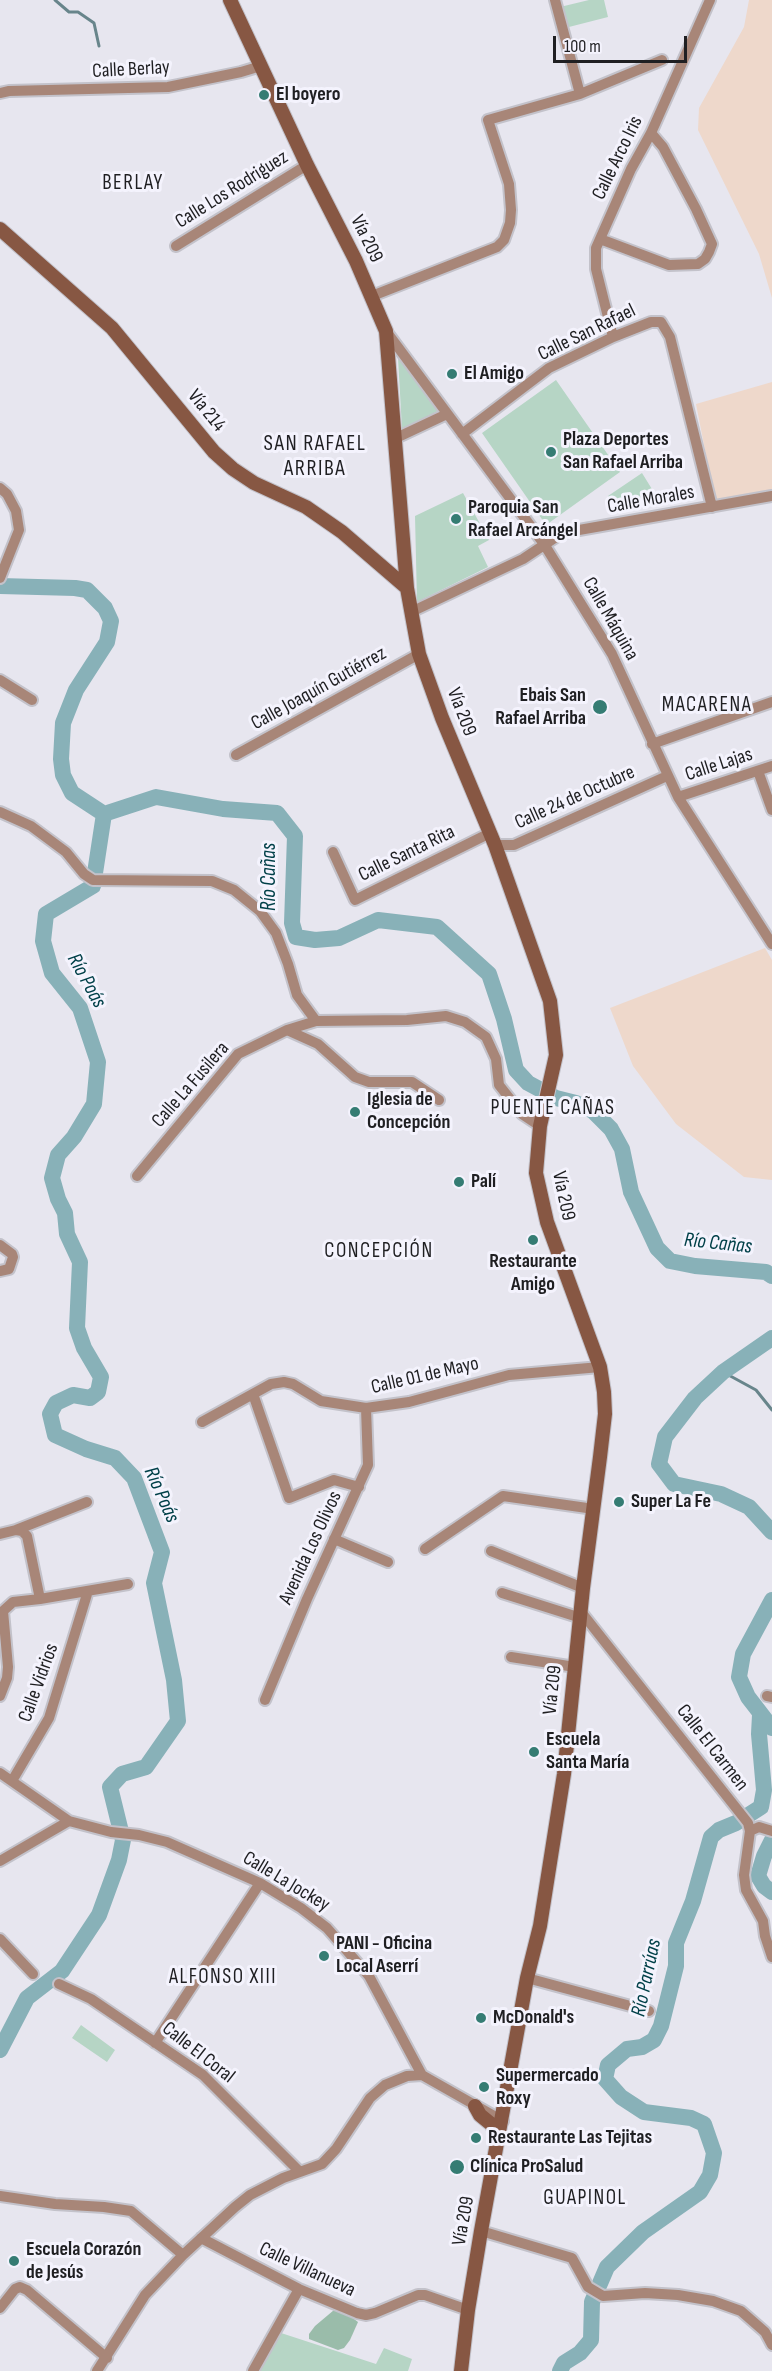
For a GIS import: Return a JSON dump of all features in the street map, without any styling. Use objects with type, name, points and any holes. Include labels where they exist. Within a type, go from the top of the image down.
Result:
[{"type":"main road","name":"Vía 209","points":[[230,0],[307,165],[372,296],[386,331],[407,588],[419,654],[442,718],[493,839],[550,1000],[556,1055],[540,1126],[536,1173],[547,1222],[600,1367],[605,1414],[583,1588],[582,1616],[564,1774],[540,1926],[528,1978],[481,2231],[460,2371]]},
{"type":"main road","name":"Vía 214","points":[[0,229],[112,328],[214,452],[233,469],[254,483],[306,507],[342,532],[407,588]]},
{"type":"main road","points":[[381,564],[396,556],[403,547]]},
{"type":"main road","points":[[475,2106],[500,2138]]},
{"type":"street","points":[[555,0],[580,94]]},
{"type":"street","name":"Calle Arco Iris","points":[[613,337],[596,269],[596,248],[631,169],[651,133],[710,0]]},
{"type":"street","points":[[372,296],[497,247],[504,240],[510,223],[509,184],[488,120],[580,94],[662,60]]},
{"type":"street","name":"Calle Berlay","points":[[0,93],[168,87],[261,66]]},
{"type":"street","points":[[600,239],[669,265],[698,264],[709,252],[712,244],[696,209],[663,147],[651,133]]},
{"type":"street","name":"Calle Los Rodriguez","points":[[176,246],[307,165]]},
{"type":"street","name":"Calle San Rafael","points":[[462,434],[549,368],[613,337],[656,321],[661,322],[666,328],[712,507]]},
{"type":"street","name":"Calle Máquina","points":[[386,331],[544,544],[612,654],[678,798],[772,944]]},
{"type":"street","points":[[394,439],[447,414]]},
{"type":"street","points":[[0,488],[7,494],[16,511],[19,530],[5,553],[0,578]]},
{"type":"street","name":"Calle Morales","points":[[411,612],[523,559],[562,533],[772,495]]},
{"type":"street","name":"Calle Joaquín Gutiérrez","points":[[236,755],[419,654]]},
{"type":"street","points":[[0,680],[32,700]]},
{"type":"street","points":[[652,744],[772,702]]},
{"type":"street","name":"Calle Lajas","points":[[678,798],[772,766]]},
{"type":"street","points":[[758,771],[772,810]]},
{"type":"street","name":"Calle 24 de Octubre","points":[[493,839],[514,845],[667,776]]},
{"type":"street","points":[[0,812],[31,826],[66,852],[84,874],[93,880],[212,881],[234,890],[260,911],[276,933],[297,995],[316,1021]]},
{"type":"street","name":"Calle Santa Rita","points":[[333,852],[355,900],[493,839]]},
{"type":"street","name":"Calle La Fusilera","points":[[137,1176],[238,1054],[287,1030],[316,1021],[407,1020],[446,1016],[465,1022],[486,1037],[496,1059],[499,1085],[522,1114],[540,1126]]},
{"type":"street","points":[[287,1030],[318,1044],[355,1077],[369,1082],[412,1082],[439,1100]]},
{"type":"street","points":[[0,1245],[12,1254],[12,1262],[4,1270]]},
{"type":"street","name":"Calle 01 de Mayo","points":[[202,1422],[271,1384],[284,1382],[293,1384],[321,1401],[366,1408],[410,1402],[509,1375],[600,1367]]},
{"type":"street","points":[[253,1394],[289,1498],[334,1480],[359,1487]]},
{"type":"street","name":"Avenida Los Olivos","points":[[265,1700],[368,1465],[366,1408]]},
{"type":"street","points":[[425,1549],[503,1496],[594,1509]]},
{"type":"street","points":[[0,1534],[87,1502]]},
{"type":"street","points":[[16,1530],[22,1531],[27,1536],[40,1599]]},
{"type":"street","points":[[334,1539],[388,1562]]},
{"type":"street","points":[[491,1551],[583,1588]]},
{"type":"street","points":[[0,1696],[7,1678],[8,1666],[3,1611],[13,1602],[128,1584]]},
{"type":"street","name":"Calle Vidrios","points":[[12,1781],[50,1718],[88,1591]]},
{"type":"street","points":[[502,1593],[582,1616]]},
{"type":"street","name":"Calle El Carmen","points":[[582,1616],[749,1827]]},
{"type":"street","points":[[511,1657],[575,1666]]},
{"type":"street","points":[[0,1773],[69,1821],[0,1861]]},
{"type":"street","name":"Calle La Jockey","points":[[69,1821],[111,1832],[166,1842],[260,1883],[301,1908],[327,1928],[369,1976],[422,2075]]},
{"type":"street","points":[[771,1830],[749,1827],[744,1875],[746,1890],[767,1922],[765,1936],[772,1957]]},
{"type":"street","points":[[155,2043],[260,1883]]},
{"type":"street","points":[[0,1939],[33,1974]]},
{"type":"street","points":[[528,1978],[649,2011]]},
{"type":"street","name":"Calle El Coral","points":[[58,1984],[91,1999],[209,2080],[300,2172]]},
{"type":"street","points":[[97,2371],[145,2295],[183,2255],[250,2196],[268,2185],[316,2167],[328,2158],[360,2111],[385,2085],[407,2076],[422,2075],[503,2121]]},
{"type":"street","points":[[0,2196],[131,2211],[183,2255]]},
{"type":"street","points":[[481,2231],[572,2258],[588,2287],[603,2296],[645,2293],[678,2295],[713,2301],[741,2311],[765,2332],[772,2344]]},
{"type":"street","name":"Calle Villanueva","points":[[201,2238],[299,2289],[357,2313],[366,2315],[387,2309],[418,2295],[425,2295],[468,2310]]},
{"type":"street","points":[[0,2308],[15,2289],[20,2287],[27,2290],[107,2358]]},
{"type":"street","points":[[253,2371],[299,2289]]},
{"type":"shaded area","points":[[749,0],[772,0],[772,298],[759,254],[698,130],[699,108],[744,27]]},
{"type":"shaded area","points":[[772,382],[772,490],[715,501],[696,404]]},
{"type":"shaded area","points":[[765,948],[772,960],[772,1180],[744,1177],[676,1124],[633,1066],[610,1008]]},
{"type":"green space","points":[[589,0],[604,0],[608,17],[565,28],[560,7]]},
{"type":"green space","points":[[398,358],[440,410],[402,429]]},
{"type":"green space","name":"Plaza Deportes San Rafael Arriba","points":[[556,380],[620,472],[546,525],[482,433]]},
{"type":"green space","points":[[642,473],[655,494],[629,510],[620,512],[608,496]]},
{"type":"green space","points":[[463,493],[489,540],[478,546],[488,567],[417,602],[415,516]]},
{"type":"green space","points":[[81,2025],[115,2050],[107,2062],[72,2038]]},
{"type":"green space","points":[[334,2310],[346,2313],[358,2322],[350,2340],[344,2348],[338,2350],[309,2339],[309,2334],[315,2326]]},
{"type":"green space","points":[[278,2332],[376,2364],[384,2348],[412,2359],[408,2371],[259,2371]]},
{"type":"waterway","points":[[55,0],[69,12],[78,12],[94,23],[99,46]]},
{"type":"waterway","name":"Río Cañas","points":[[0,586],[87,590],[105,608],[111,621],[107,642],[76,690],[63,723],[61,759],[63,775],[72,793],[104,814]]},
{"type":"waterway","name":"Río Cañas","points":[[104,814],[156,797],[223,809],[277,813],[295,836],[292,923],[296,937],[315,940],[339,938],[378,920],[437,927],[489,974],[504,1019],[516,1070],[528,1083],[556,1098],[576,1103],[593,1111],[611,1129],[622,1149],[631,1192],[657,1248],[670,1261],[695,1266],[766,1272],[772,1276]]},
{"type":"waterway","name":"Río Poás","points":[[0,2050],[27,1998],[62,1971],[99,1915],[119,1860],[123,1840],[110,1787],[122,1774],[146,1767],[178,1721],[174,1680],[154,1583],[162,1552],[134,1478],[115,1458],[86,1449],[55,1435],[50,1414],[56,1403],[73,1395],[90,1398],[98,1392],[101,1377],[84,1348],[77,1328],[80,1262],[67,1234],[65,1213],[52,1178],[58,1155],[74,1137],[94,1104],[98,1062],[80,1008],[52,973],[43,941],[46,914],[93,886],[104,814]]},
{"type":"waterway","name":"Río Cañas","points":[[772,1338],[723,1372],[695,1398],[665,1437],[659,1464],[674,1484],[721,1494],[749,1507],[772,1532]]},
{"type":"waterway","points":[[723,1372],[756,1390],[772,1410]]},
{"type":"waterway","name":"Río Cañas","points":[[772,1600],[743,1654],[739,1677],[748,1697],[772,1728]]},
{"type":"waterway","name":"Río Parrúas","points":[[560,2371],[564,2363],[580,2353],[591,2340],[592,2302],[607,2267],[643,2232],[700,2192],[710,2175],[714,2153],[704,2124],[691,2118],[644,2112],[621,2097],[605,2079],[608,2065],[627,2049],[642,2047],[654,2040],[661,2026],[676,1966],[676,1943],[693,1901],[711,1837],[719,1830],[736,1823],[761,1807],[764,1790],[759,1734],[760,1715]]},
{"type":"waterway","name":"Río Cañas","points":[[772,1840],[758,1876],[764,1886],[772,1892]]},
{"type":"place","name":"El boyero","points":[[264,95]]},
{"type":"place","name":"El Amigo","points":[[452,374]]},
{"type":"place","name":"Plaza Deportes San Rafael Arriba","points":[[551,452]]},
{"type":"place","name":"Paroquia San Rafael Arcángel","points":[[456,519]]},
{"type":"place","name":"Ebais San Rafael Arriba","points":[[600,707]]},
{"type":"place","name":"Iglesia de Concepción","points":[[355,1112]]},
{"type":"place","name":"Palí","points":[[459,1182]]},
{"type":"place","name":"Restaurante Amigo","points":[[533,1240]]},
{"type":"place","name":"Super La Fe","points":[[619,1502]]},
{"type":"place","name":"Escuela Santa María","points":[[534,1752]]},
{"type":"place","name":"PANI - Oficina Local Aserrí","points":[[324,1956]]},
{"type":"place","name":"McDonald's","points":[[481,2018]]},
{"type":"place","name":"Supermercado Roxy","points":[[484,2087]]},
{"type":"place","name":"Restaurante Las Tejitas","points":[[476,2138]]},
{"type":"place","name":"Clínica ProSalud","points":[[457,2167]]},
{"type":"place","name":"Escuela Corazón de Jesús","points":[[14,2261]]},
{"type":"district","name":"BERLAY","points":[[133,184]]},
{"type":"district","name":"SAN RAFAEL ARRIBA","points":[[315,456]]},
{"type":"district","name":"MACARENA","points":[[707,706]]},
{"type":"district","name":"PUENTE CAÑAS","points":[[553,1109]]},
{"type":"district","name":"CONCEPCIÓN","points":[[379,1252]]},
{"type":"district","name":"ALFONSO XIII","points":[[223,1978]]},
{"type":"district","name":"GUAPINOL","points":[[585,2199]]}]
